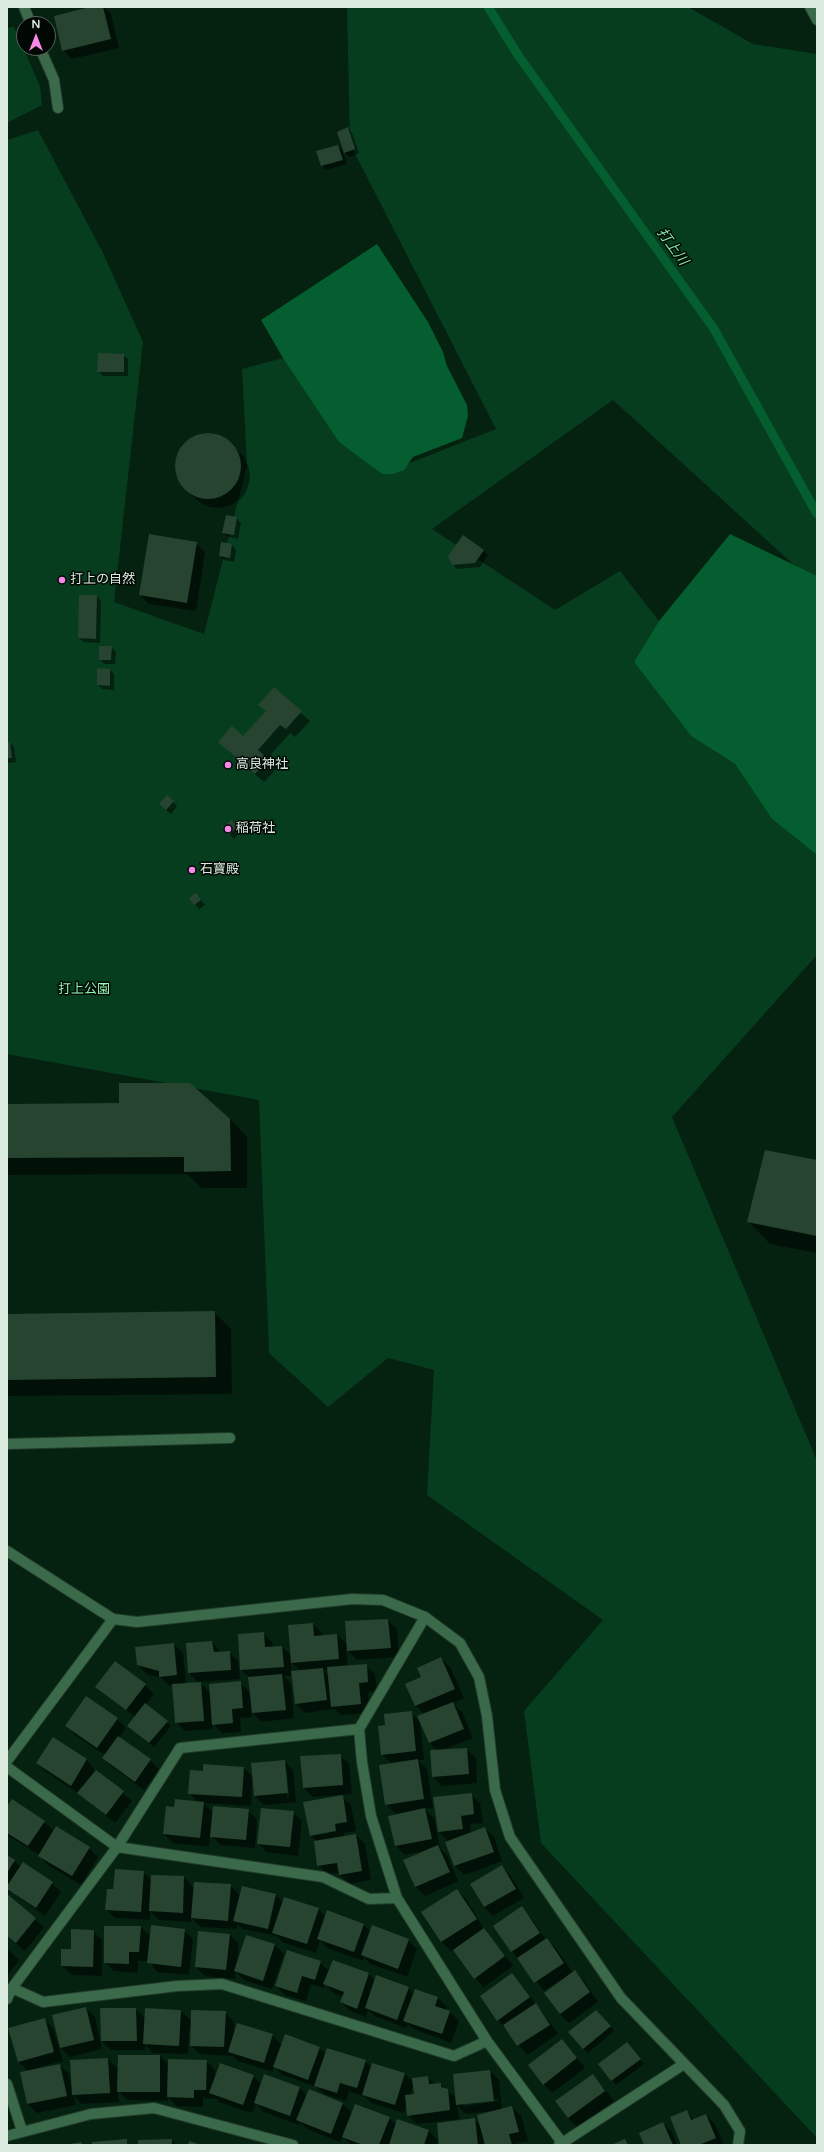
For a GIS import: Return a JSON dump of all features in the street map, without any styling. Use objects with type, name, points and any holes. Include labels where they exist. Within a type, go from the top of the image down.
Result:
[{"type":"street","points":[[810,7],[817,20]]},
{"type":"street","points":[[44,56],[54,80],[58,108]]},
{"type":"street","points":[[7,1444],[230,1438]]},
{"type":"street","points":[[7,1551],[113,1619],[137,1622],[352,1599],[383,1600],[425,1617],[460,1643],[479,1677],[487,1716],[495,1790],[510,1837],[621,1998],[724,2105],[740,2131],[738,2145]]},
{"type":"street","points":[[425,1617],[359,1729],[362,1762],[371,1816],[397,1898],[487,2041],[561,2144],[684,2064]]},
{"type":"street","points":[[7,1761],[113,1619]]},
{"type":"street","points":[[7,1999],[12,1988],[117,1847],[180,1748],[359,1729]]},
{"type":"street","points":[[7,1767],[117,1847],[323,1877],[369,1899],[397,1898]]},
{"type":"street","points":[[12,1988],[43,2002],[177,1986],[222,1984],[454,2056],[487,2041]]},
{"type":"street","points":[[7,2084],[22,2132]]},
{"type":"street","points":[[7,2136],[91,2114],[154,2108],[293,2145]]},
{"type":"green space","name":"打上公園","points":[[347,7],[688,7],[753,44],[817,54],[817,586],[613,400],[432,529],[555,610],[620,571],[659,621],[634,662],[691,736],[735,764],[772,819],[817,855],[817,955],[672,1117],[817,1461],[817,2138],[541,1843],[524,1711],[603,1620],[427,1495],[434,1370],[388,1358],[328,1407],[269,1353],[259,1100],[7,1054],[7,140],[38,130],[103,253],[143,342],[114,602],[204,634],[247,465],[242,369],[283,358],[382,474],[496,429],[350,144]]},
{"type":"green space","points":[[14,27],[16,32],[16,56],[27,56],[40,86],[42,105],[7,123],[7,28]]},
{"type":"shaded area","points":[[377,244],[428,322],[443,352],[447,366],[467,405],[468,416],[462,438],[413,457],[404,470],[393,474],[382,474],[339,442],[283,358],[261,320]]},
{"type":"shaded area","points":[[730,534],[817,576],[817,855],[772,819],[735,764],[691,736],[634,662],[659,621]]},
{"type":"building","points":[[90,7],[103,7],[111,39],[62,51],[56,25],[56,16],[54,16]]},
{"type":"building","points":[[348,127],[355,149],[344,153],[337,132]]},
{"type":"building","points":[[338,145],[343,160],[321,166],[316,151]]},
{"type":"building","points":[[98,353],[124,354],[124,372],[97,372]]},
{"type":"building","points":[[208,433],[221,436],[231,443],[238,453],[241,466],[238,479],[231,489],[221,496],[208,499],[195,496],[185,489],[178,479],[175,466],[178,453],[185,443],[195,436]]},
{"type":"building","points":[[226,515],[237,517],[234,535],[222,533]]},
{"type":"building","points":[[149,534],[197,542],[187,603],[139,595]]},
{"type":"building","points":[[463,535],[484,550],[475,563],[452,565],[448,556]]},
{"type":"building","points":[[221,542],[232,544],[230,558],[219,556]]},
{"type":"building","points":[[79,595],[97,595],[96,639],[78,638]]},
{"type":"building","points":[[99,646],[112,646],[111,660],[99,660]]},
{"type":"building","points":[[97,668],[110,669],[110,686],[97,685]]},
{"type":"building","points":[[274,687],[302,711],[286,729],[280,725],[258,750],[268,759],[255,774],[218,742],[232,726],[243,736],[266,711],[258,705]]},
{"type":"building","points":[[7,742],[10,742],[12,758],[7,758]]},
{"type":"building","points":[[167,795],[174,801],[166,810],[159,804]]},
{"type":"building","points":[[231,820],[238,826],[229,835],[222,828]]},
{"type":"building","points":[[196,893],[201,900],[194,905],[189,898]]},
{"type":"building","points":[[119,1083],[190,1083],[230,1119],[231,1171],[184,1172],[184,1157],[7,1158],[7,1104],[119,1103]]},
{"type":"building","points":[[765,1150],[817,1160],[817,1236],[747,1222]]},
{"type":"building","points":[[215,1311],[216,1377],[7,1380],[7,1314]]},
{"type":"building","points":[[388,1619],[391,1648],[347,1651],[345,1621]]},
{"type":"building","points":[[313,1623],[314,1636],[337,1634],[339,1659],[291,1663],[288,1625]]},
{"type":"building","points":[[264,1632],[265,1647],[282,1646],[284,1667],[240,1670],[238,1634]]},
{"type":"building","points":[[212,1641],[214,1652],[230,1651],[231,1670],[188,1673],[186,1643]]},
{"type":"building","points":[[174,1643],[177,1675],[159,1677],[159,1671],[137,1665],[135,1647]]},
{"type":"building","points":[[441,1657],[455,1689],[415,1706],[405,1684],[421,1677],[417,1668]]},
{"type":"building","points":[[115,1661],[146,1684],[126,1710],[95,1687]]},
{"type":"building","points":[[367,1664],[368,1682],[359,1683],[361,1704],[331,1707],[327,1667]]},
{"type":"building","points":[[323,1668],[327,1700],[295,1704],[291,1671]]},
{"type":"building","points":[[282,1674],[286,1710],[252,1713],[248,1677]]},
{"type":"building","points":[[241,1681],[243,1708],[232,1709],[233,1723],[212,1725],[209,1684]]},
{"type":"building","points":[[201,1682],[204,1721],[175,1723],[172,1684]]},
{"type":"building","points":[[86,1696],[118,1718],[97,1748],[65,1726]]},
{"type":"building","points":[[453,1702],[464,1729],[429,1743],[417,1716]]},
{"type":"building","points":[[145,1703],[168,1721],[149,1743],[127,1726]]},
{"type":"building","points":[[412,1711],[416,1751],[381,1755],[378,1726],[385,1725],[384,1714]]},
{"type":"building","points":[[118,1736],[151,1759],[135,1782],[102,1758]]},
{"type":"building","points":[[53,1737],[87,1759],[71,1786],[36,1763]]},
{"type":"building","points":[[467,1748],[469,1774],[432,1777],[430,1750]]},
{"type":"building","points":[[341,1754],[343,1785],[303,1788],[300,1756]]},
{"type":"building","points":[[418,1759],[424,1799],[385,1805],[379,1765]]},
{"type":"building","points":[[285,1760],[288,1793],[254,1796],[251,1763]]},
{"type":"building","points":[[203,1764],[244,1767],[242,1797],[188,1794],[190,1770],[203,1771]]},
{"type":"building","points":[[96,1770],[124,1791],[106,1815],[77,1793]]},
{"type":"building","points":[[472,1793],[474,1814],[461,1816],[463,1829],[438,1832],[433,1797]]},
{"type":"building","points":[[343,1795],[347,1822],[335,1824],[336,1831],[310,1836],[303,1802]]},
{"type":"building","points":[[12,1799],[45,1821],[28,1846],[7,1833],[7,1806]]},
{"type":"building","points":[[175,1799],[204,1802],[200,1838],[163,1834],[166,1806],[174,1807]]},
{"type":"building","points":[[213,1806],[249,1809],[246,1840],[210,1837]]},
{"type":"building","points":[[261,1808],[294,1811],[290,1847],[257,1844]]},
{"type":"building","points":[[425,1808],[432,1839],[395,1846],[388,1816]]},
{"type":"building","points":[[56,1826],[90,1847],[72,1876],[38,1856]]},
{"type":"building","points":[[485,1827],[494,1852],[454,1866],[445,1842]]},
{"type":"building","points":[[356,1834],[362,1871],[339,1875],[337,1863],[317,1866],[314,1841]]},
{"type":"building","points":[[438,1845],[450,1872],[415,1887],[403,1860]]},
{"type":"building","points":[[7,1855],[15,1860],[7,1873]]},
{"type":"building","points":[[23,1862],[53,1882],[36,1908],[7,1889],[7,1886]]},
{"type":"building","points":[[502,1865],[516,1889],[484,1907],[470,1884]]},
{"type":"building","points":[[115,1869],[144,1871],[141,1912],[105,1910],[107,1889],[113,1889]]},
{"type":"building","points":[[151,1875],[184,1876],[183,1913],[149,1911]]},
{"type":"building","points":[[194,1882],[231,1884],[228,1921],[191,1918]]},
{"type":"building","points":[[242,1886],[276,1894],[268,1929],[233,1921]]},
{"type":"building","points":[[457,1889],[477,1919],[441,1942],[421,1912]]},
{"type":"building","points":[[7,1894],[36,1918],[16,1943],[7,1936]]},
{"type":"building","points":[[284,1897],[319,1908],[307,1944],[272,1933]]},
{"type":"building","points":[[522,1906],[540,1933],[511,1952],[493,1926]]},
{"type":"building","points":[[327,1910],[364,1924],[354,1952],[317,1939]]},
{"type":"building","points":[[151,1925],[185,1929],[181,1967],[147,1963]]},
{"type":"building","points":[[372,1925],[409,1939],[398,1969],[361,1955]]},
{"type":"building","points":[[104,1926],[141,1926],[139,1952],[129,1952],[129,1964],[104,1963]]},
{"type":"building","points":[[484,1928],[505,1956],[474,1979],[453,1950]]},
{"type":"building","points":[[71,1929],[94,1930],[93,1967],[61,1966],[61,1949],[71,1949]]},
{"type":"building","points":[[198,1931],[230,1934],[226,1970],[195,1967]]},
{"type":"building","points":[[246,1935],[275,1944],[263,1981],[234,1971]]},
{"type":"building","points":[[547,1938],[564,1963],[534,1983],[517,1958]]},
{"type":"building","points":[[287,1950],[321,1961],[315,1980],[302,1976],[297,1993],[275,1986]]},
{"type":"building","points":[[333,1960],[369,1973],[357,2009],[340,2002],[344,1992],[323,1984]]},
{"type":"building","points":[[575,1970],[590,1992],[560,2014],[544,1993]]},
{"type":"building","points":[[512,1973],[530,1997],[497,2021],[480,1996]]},
{"type":"building","points":[[376,1975],[409,1987],[397,2020],[365,2008]]},
{"type":"building","points":[[415,1989],[438,1997],[435,2006],[450,2011],[442,2034],[403,2021]]},
{"type":"building","points":[[536,2003],[550,2025],[517,2046],[503,2025]]},
{"type":"building","points":[[86,2007],[94,2040],[60,2048],[52,2015]]},
{"type":"building","points":[[100,2008],[136,2008],[137,2041],[101,2041]]},
{"type":"building","points":[[145,2008],[181,2010],[179,2046],[143,2044]]},
{"type":"building","points":[[191,2010],[226,2011],[224,2047],[190,2046]]},
{"type":"building","points":[[596,2010],[611,2026],[583,2049],[568,2032]]},
{"type":"building","points":[[45,2018],[54,2052],[18,2062],[8,2028]]},
{"type":"building","points":[[237,2023],[273,2034],[264,2063],[228,2052]]},
{"type":"building","points":[[285,2034],[320,2047],[308,2080],[273,2067]]},
{"type":"building","points":[[562,2039],[577,2058],[543,2085],[528,2065]]},
{"type":"building","points":[[627,2042],[641,2059],[611,2081],[598,2064]]},
{"type":"building","points":[[327,2048],[366,2060],[357,2088],[340,2083],[337,2093],[314,2086]]},
{"type":"building","points":[[118,2055],[160,2055],[160,2092],[117,2092]]},
{"type":"building","points":[[108,2058],[110,2093],[72,2095],[70,2060]]},
{"type":"building","points":[[168,2059],[207,2060],[206,2090],[194,2090],[194,2098],[167,2097]]},
{"type":"building","points":[[220,2063],[254,2075],[243,2105],[209,2093]]},
{"type":"building","points":[[372,2063],[405,2073],[395,2105],[362,2095]]},
{"type":"building","points":[[60,2064],[67,2096],[27,2104],[20,2072]]},
{"type":"building","points":[[490,2070],[494,2101],[456,2105],[453,2074]]},
{"type":"building","points":[[264,2074],[300,2087],[290,2116],[254,2103]]},
{"type":"building","points":[[593,2074],[605,2091],[568,2118],[555,2101]]},
{"type":"building","points":[[428,2076],[429,2084],[441,2083],[441,2087],[448,2089],[450,2110],[407,2116],[405,2095],[414,2094],[412,2078]]},
{"type":"building","points":[[309,2089],[343,2103],[331,2134],[296,2120]]},
{"type":"building","points":[[355,2104],[390,2117],[379,2145],[363,2145],[342,2137]]},
{"type":"building","points":[[512,2106],[519,2132],[509,2134],[512,2145],[485,2145],[477,2115]]},
{"type":"building","points":[[687,2110],[691,2120],[706,2114],[716,2138],[699,2145],[681,2145],[670,2117]]},
{"type":"building","points":[[475,2118],[478,2145],[439,2145],[437,2123]]},
{"type":"building","points":[[397,2119],[429,2130],[424,2145],[389,2145]]},
{"type":"building","points":[[663,2122],[673,2145],[644,2145],[639,2133]]},
{"type":"building","points":[[127,2139],[127,2145],[92,2145],[92,2142]]},
{"type":"building","points":[[172,2139],[172,2145],[138,2145],[138,2140]]},
{"type":"building","points":[[625,2139],[628,2145],[611,2145]]},
{"type":"building","points":[[189,2141],[201,2145],[188,2145]]},
{"type":"building","points":[[81,2142],[82,2145],[70,2145],[70,2144]]},
{"type":"waterway","name":"打上川","points":[[488,7],[518,55],[714,329],[817,514]]},
{"type":"place","name":"打上の自然","points":[[62,580]]},
{"type":"place","name":"高良神社","points":[[228,765]]},
{"type":"place","name":"稲荷社","points":[[228,829]]},
{"type":"place","name":"石寶殿","points":[[192,870]]}]
